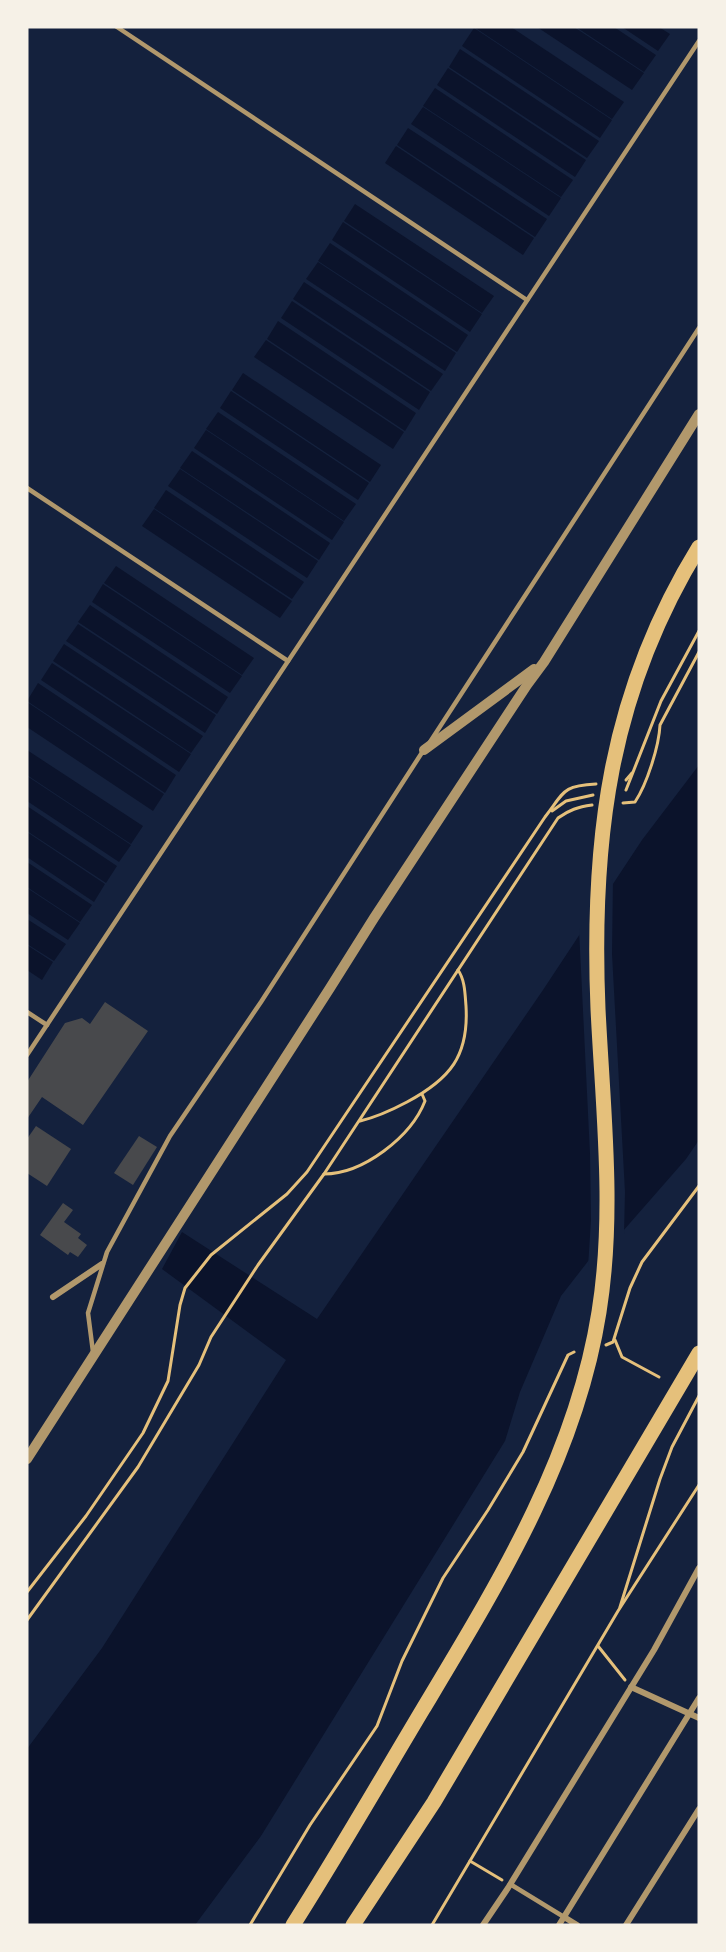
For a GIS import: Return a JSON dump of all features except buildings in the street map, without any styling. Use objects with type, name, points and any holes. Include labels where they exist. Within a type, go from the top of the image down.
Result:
[{"type":"highway","points":[[293,1925],[466,1638],[521,1540],[551,1476],[585,1381],[600,1311],[608,1239],[596,928],[598,866],[608,783],[620,732],[640,668],[661,614],[699,547]]},
{"type":"highway","points":[[353,1925],[434,1802],[699,1353]]},
{"type":"street","points":[[27,1459],[374,918],[544,662],[699,414]]},
{"type":"street","points":[[424,750],[544,662]]},
{"type":"street","points":[[53,1297],[102,1264]]},
{"type":"street","points":[[483,1925],[631,1687],[699,1568]]},
{"type":"street","points":[[631,1687],[699,1718]]},
{"type":"street","points":[[559,1925],[699,1698]]},
{"type":"street","points":[[626,1925],[699,1809]]},
{"type":"street","points":[[564,1917],[577,1925]]},
{"type":"lane","points":[[117,27],[527,300]]},
{"type":"lane","points":[[27,1055],[699,41]]},
{"type":"lane","points":[[94,1355],[88,1313],[102,1264],[170,1136],[261,1002],[699,328]]},
{"type":"lane","points":[[27,488],[288,661]]},
{"type":"lane","points":[[27,1012],[47,1025]]},
{"type":"lane","points":[[510,1884],[564,1917]]},
{"type":"path","points":[[622,782],[632,773],[661,701],[699,631]]},
{"type":"path","points":[[615,804],[634,802],[641,792],[660,735],[660,725],[699,652]]},
{"type":"path","points":[[27,1592],[86,1516],[143,1433],[168,1381],[180,1305],[185,1288],[208,1259],[297,1185],[319,1156],[545,817],[569,788],[576,785],[599,784]]},
{"type":"path","points":[[27,1620],[138,1467],[199,1365],[211,1337],[258,1265],[324,1174],[558,818],[579,806],[594,805]]},
{"type":"path","points":[[358,1122],[374,1118],[439,1084],[456,1062],[467,1023],[462,975],[458,970]]},
{"type":"path","points":[[324,1174],[348,1170],[391,1146],[410,1128],[422,1110],[425,1101],[422,1094]]},
{"type":"path","points":[[659,1377],[622,1357],[614,1338],[630,1288],[642,1262],[699,1186]]},
{"type":"path","points":[[250,1925],[310,1825],[377,1726],[402,1661],[443,1578],[523,1452],[568,1355],[574,1352]]},
{"type":"path","points":[[618,1611],[672,1447],[699,1396],[693,1395]]},
{"type":"path","points":[[432,1925],[618,1611],[699,1485]]},
{"type":"path","points":[[598,1646],[631,1687]]},
{"type":"path","points":[[470,1861],[510,1884]]},
{"type":"water","points":[[474,27],[511,27],[624,102],[612,119]]},
{"type":"water","points":[[537,27],[574,27],[644,73],[632,90]]},
{"type":"water","points":[[576,27],[614,27],[656,55],[644,72]]},
{"type":"water","points":[[622,27],[659,27],[670,34],[658,51]]},
{"type":"water","points":[[474,28],[612,120],[600,138],[462,46]]},
{"type":"water","points":[[460,49],[599,141],[587,158],[449,67]]},
{"type":"water","points":[[448,68],[586,160],[575,177],[437,85]]},
{"type":"water","points":[[435,88],[573,180],[561,197],[423,106]]},
{"type":"water","points":[[423,107],[561,198],[549,216],[411,124]]},
{"type":"water","points":[[408,128],[547,219],[535,237],[397,145]]},
{"type":"water","points":[[396,146],[534,238],[523,255],[385,163]]},
{"type":"water","points":[[355,204],[494,296],[482,313],[344,221]]},
{"type":"water","points":[[343,222],[482,314],[470,332],[332,240]]},
{"type":"water","points":[[330,243],[468,335],[457,352],[318,261]]},
{"type":"water","points":[[318,262],[456,353],[445,371],[306,279]]},
{"type":"water","points":[[304,282],[443,374],[431,391],[293,299]]},
{"type":"water","points":[[292,301],[430,392],[419,410],[281,318]]},
{"type":"water","points":[[278,321],[416,413],[405,431],[267,339]]},
{"type":"water","points":[[266,340],[404,432],[393,449],[254,357]]},
{"type":"water","points":[[243,373],[381,465],[370,482],[232,390]]},
{"type":"water","points":[[231,391],[369,483],[358,500],[220,408]]},
{"type":"water","points":[[218,412],[356,504],[344,521],[206,429]]},
{"type":"water","points":[[206,430],[344,522],[332,540],[194,448]]},
{"type":"water","points":[[192,451],[330,543],[319,560],[180,468]]},
{"type":"water","points":[[180,469],[318,561],[307,578],[168,486]]},
{"type":"water","points":[[166,490],[304,582],[292,599],[154,508]]},
{"type":"water","points":[[154,509],[292,601],[280,618],[142,526]]},
{"type":"water","points":[[116,566],[254,658],[242,675],[104,583]]},
{"type":"water","points":[[103,584],[242,676],[230,693],[92,602]]},
{"type":"water","points":[[90,605],[228,697],[217,714],[78,622]]},
{"type":"water","points":[[78,624],[216,715],[205,733],[66,641]]},
{"type":"water","points":[[64,644],[203,736],[191,753],[53,661]]},
{"type":"water","points":[[52,663],[191,754],[179,772],[41,680]]},
{"type":"water","points":[[38,683],[176,775],[165,793],[27,701]]},
{"type":"water","points":[[27,702],[164,794],[153,811],[27,727]]},
{"type":"water","points":[[27,750],[143,826],[131,844],[27,775]]},
{"type":"water","points":[[699,765],[699,1140],[686,1159],[623,1231],[589,1260],[561,1296],[520,1392],[505,1441],[261,1836],[195,1925],[27,1925],[27,1749],[102,1648],[286,1360],[162,1269],[182,1232],[317,1319],[543,990],[642,840]]},
{"type":"water","points":[[27,776],[131,845],[119,862],[27,801]]},
{"type":"water","points":[[27,806],[117,866],[106,883],[27,831]]},
{"type":"water","points":[[27,832],[105,884],[94,902],[27,857]]},
{"type":"water","points":[[27,862],[92,905],[80,922],[27,887]]},
{"type":"water","points":[[27,888],[80,923],[68,940],[27,913]]},
{"type":"water","points":[[27,919],[66,944],[54,961],[27,944]]},
{"type":"water","points":[[27,945],[53,962],[42,980],[27,970]]},
{"type":"pier","points":[[613,878],[612,954],[625,1192],[624,1234],[588,1267],[591,1220],[590,1154],[579,929]]}]
